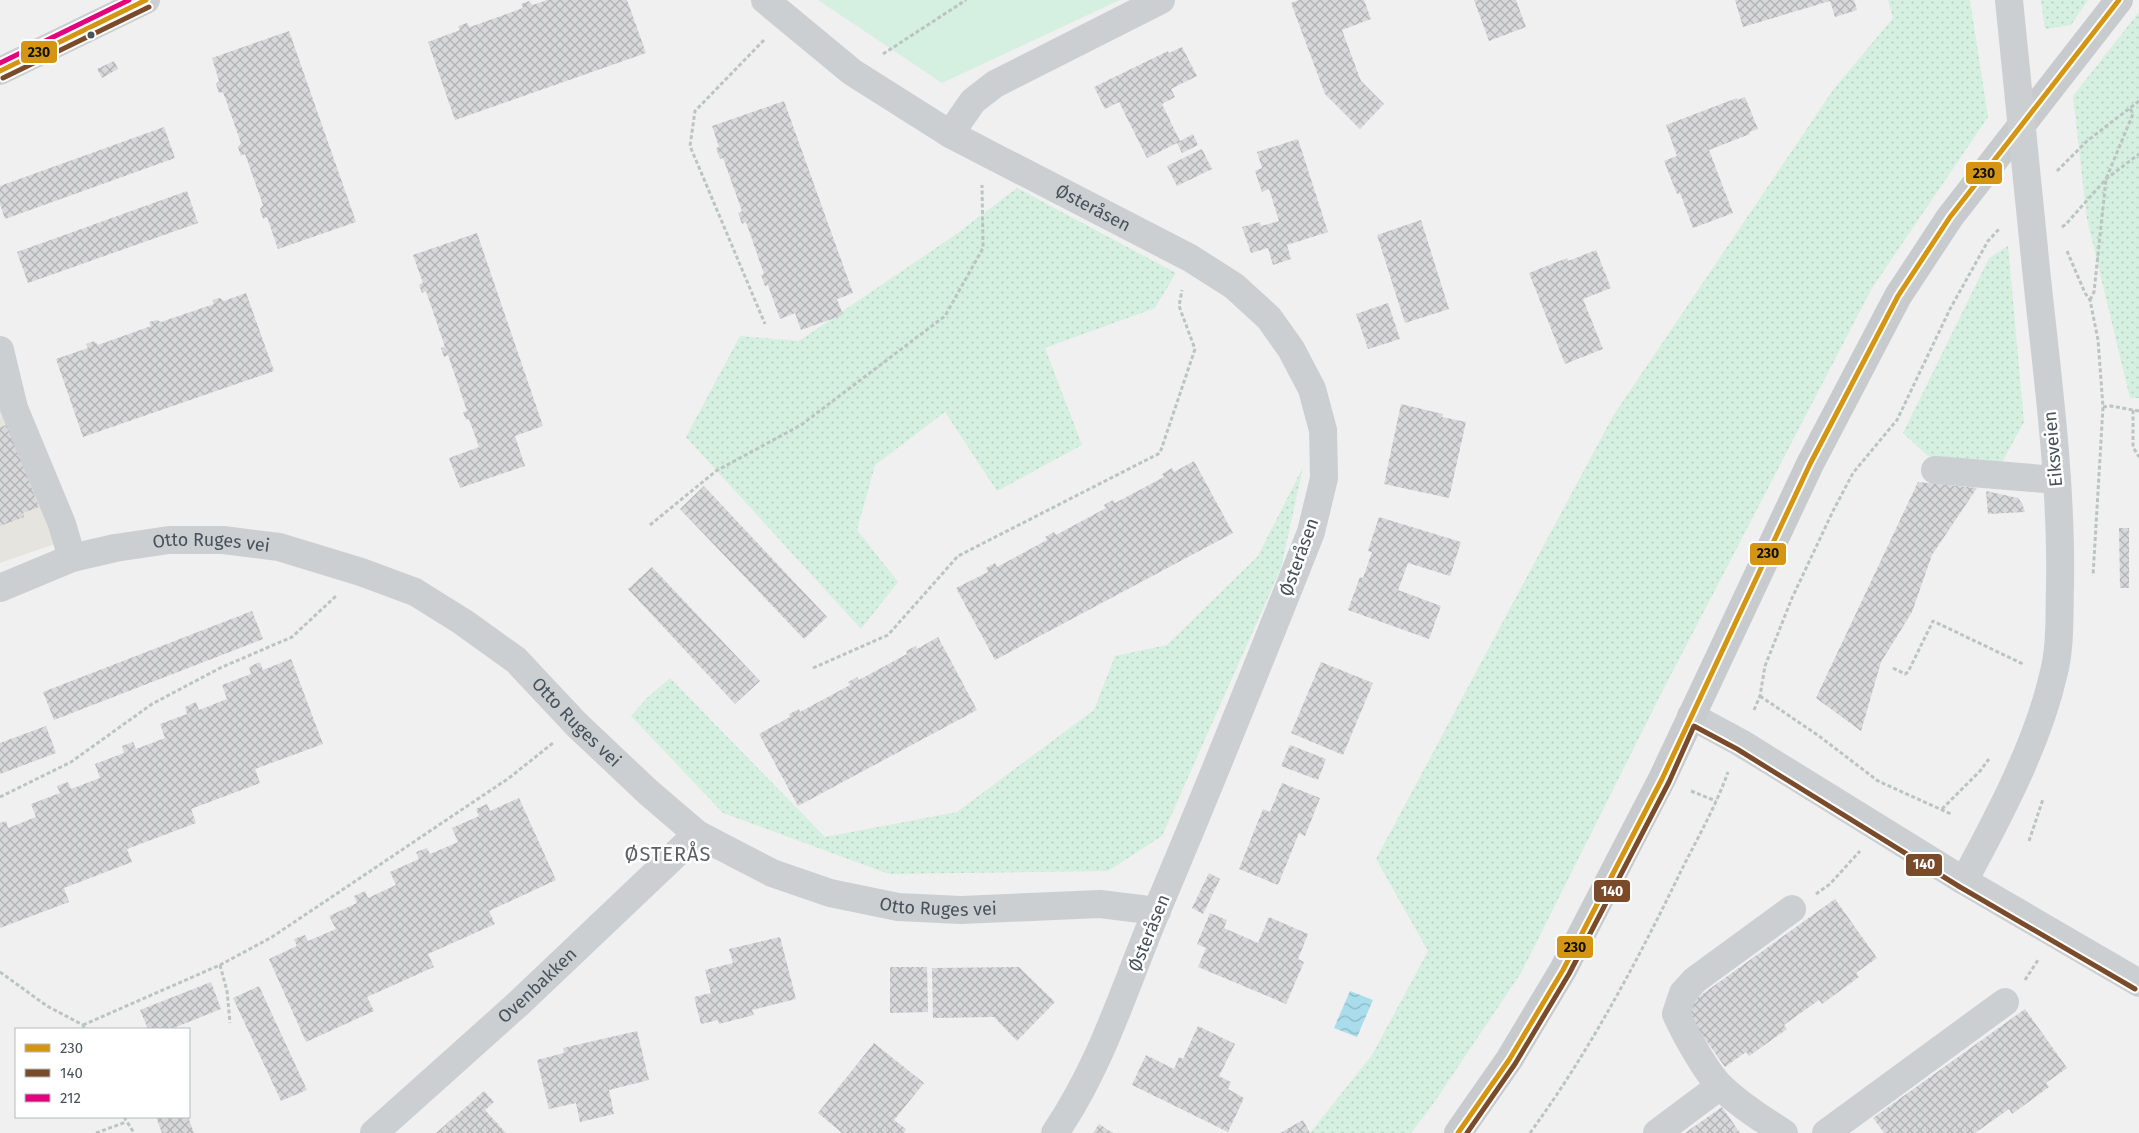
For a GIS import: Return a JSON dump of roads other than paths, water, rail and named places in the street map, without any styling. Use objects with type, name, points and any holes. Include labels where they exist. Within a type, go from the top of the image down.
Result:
[{"type":"main road","points":[[1458,1133],[1509,1060],[1563,970],[1662,779],[1810,464],[1898,296],[1950,217],[2119,0]]},
{"type":"street","points":[[0,71],[146,0]]},
{"type":"street","name":"Østeråsen","points":[[765,0],[852,72],[950,134],[1190,258],[1234,286],[1269,318],[1291,349],[1312,389],[1323,430],[1324,478],[1311,532],[1184,850],[1157,911],[1095,1066],[1076,1103],[1055,1133]]},
{"type":"street","points":[[950,134],[973,101],[995,84],[1161,0]]},
{"type":"street","name":"Eiksveien","points":[[1964,881],[1990,834],[2043,712],[2054,675],[2059,636],[2060,558],[2057,480],[2008,0]]},
{"type":"street","points":[[0,350],[14,408],[62,524],[72,558]]},
{"type":"street","points":[[1935,470],[2057,480]]},
{"type":"street","name":"Otto Ruges vei","points":[[0,588],[72,558],[115,548],[169,540],[223,540],[278,547],[362,572],[415,592],[463,622],[516,660],[577,725],[648,792],[697,834],[772,873],[830,893],[898,907],[961,910],[1100,904],[1157,911]]},
{"type":"street","points":[[1691,716],[1741,743],[1964,881],[2139,983]]},
{"type":"street","name":"Ovenbakken","points":[[374,1133],[518,1004],[697,834]]},
{"type":"street","points":[[1784,1133],[1755,1115],[1720,1086],[1686,1035],[1676,1014],[1683,994],[1695,980],[1792,908]]},
{"type":"street","points":[[1826,1133],[2005,1002]]},
{"type":"street","points":[[1657,1133],[1720,1086]]},
{"type":"water","points":[[1350,991],[1373,1000],[1357,1037],[1334,1028]]},
{"type":"district","name":"ØSTERÅS","points":[[668,854]]}]
